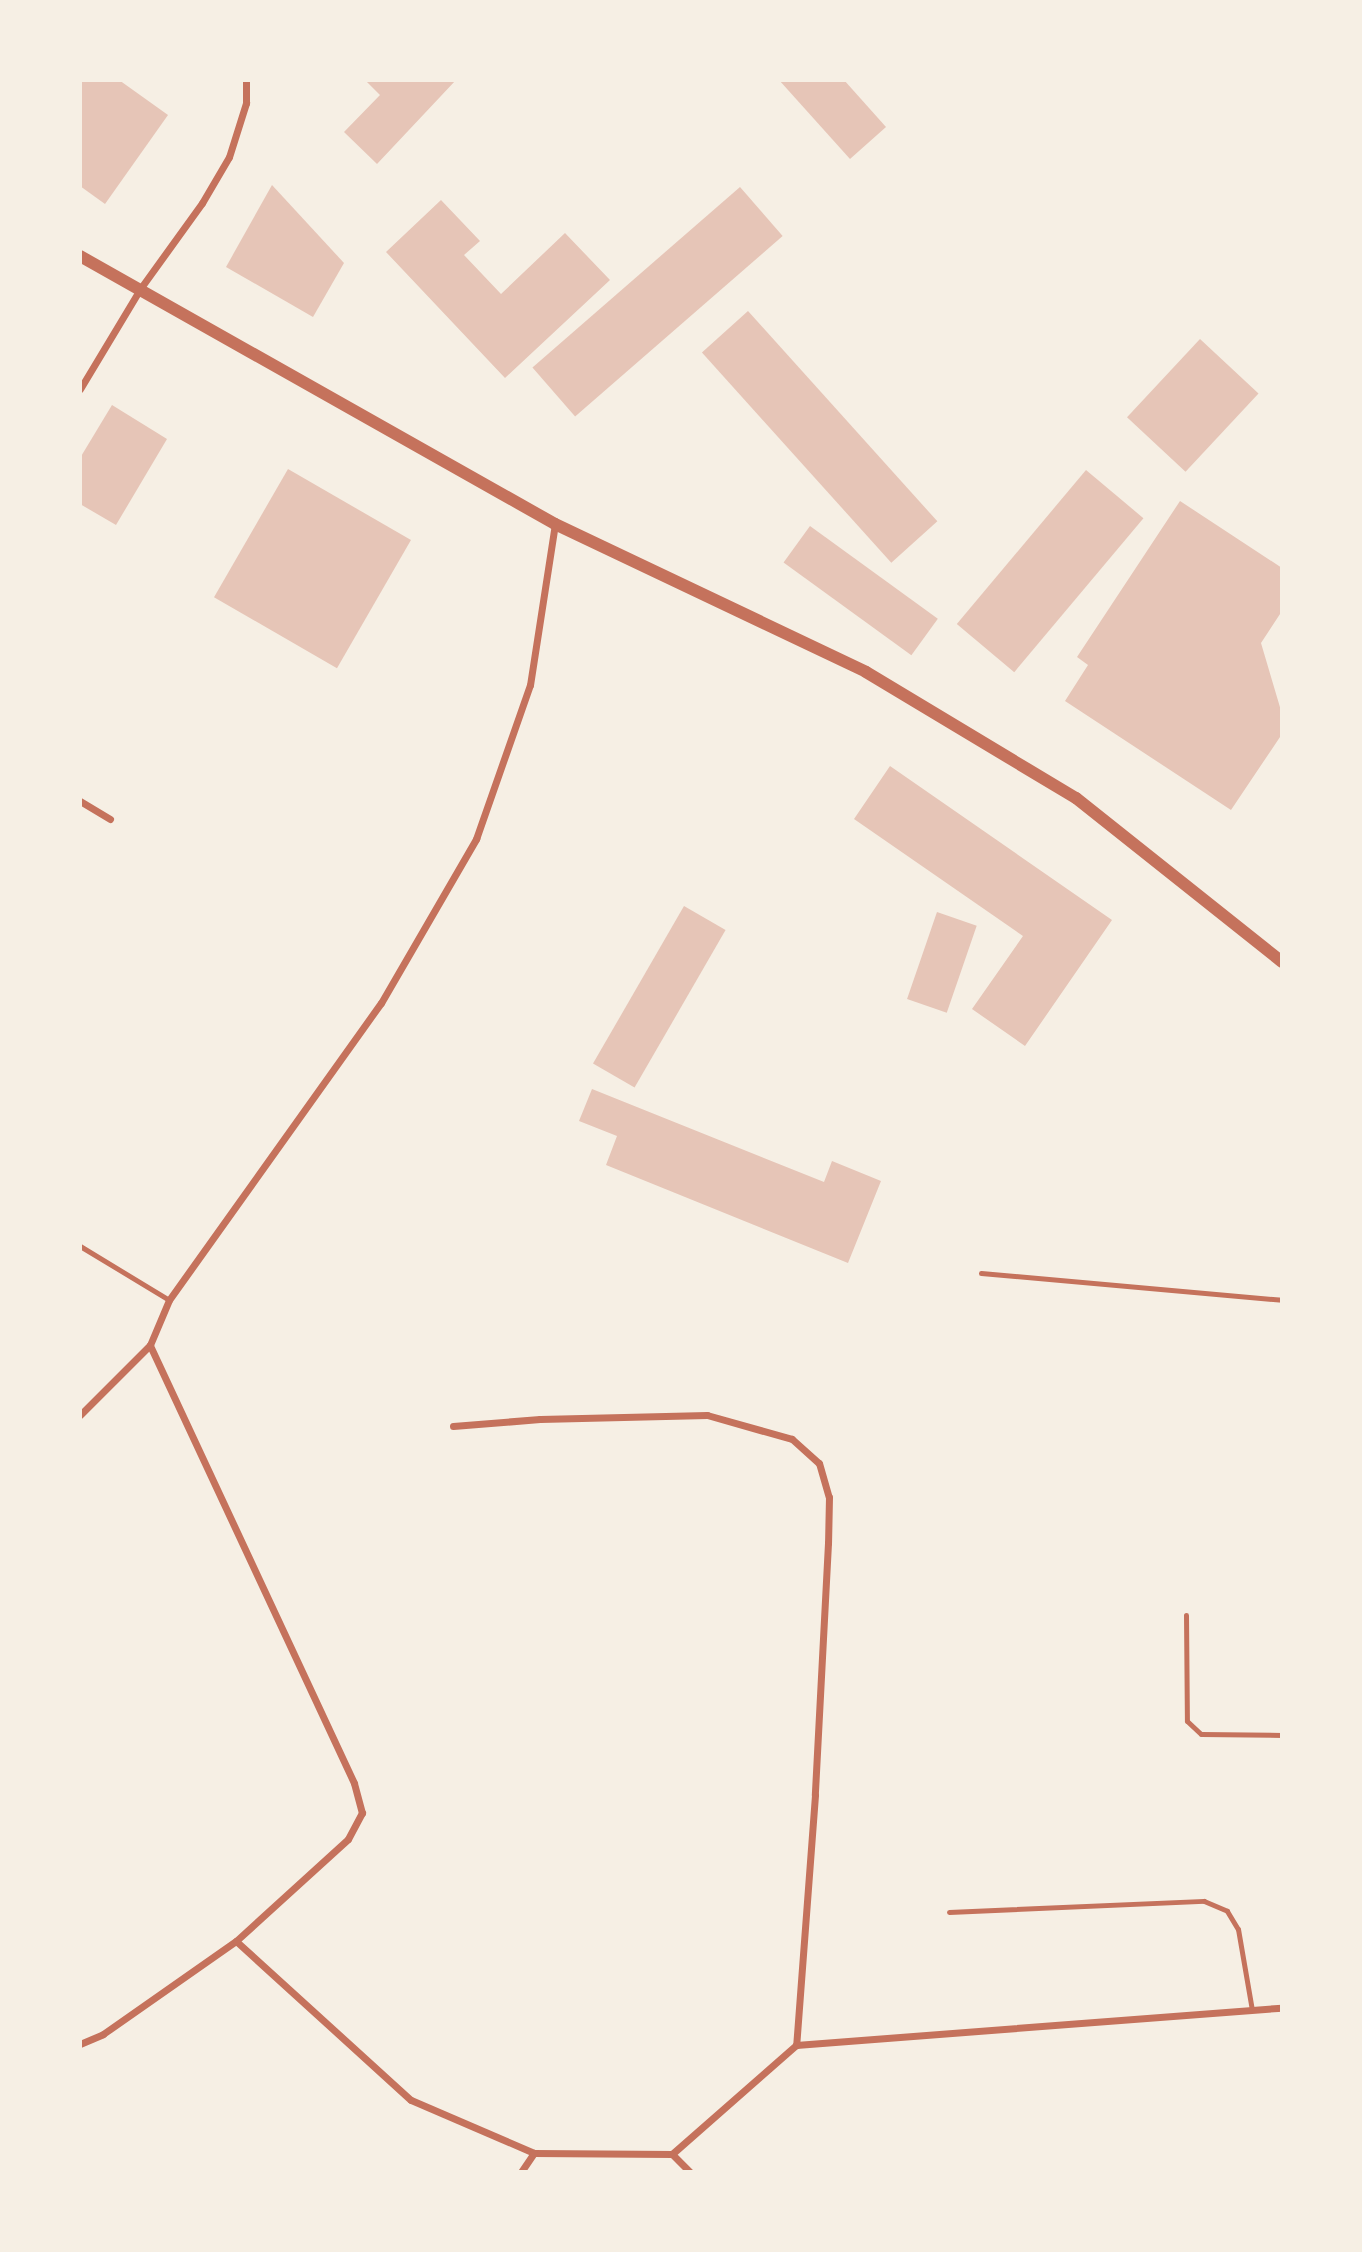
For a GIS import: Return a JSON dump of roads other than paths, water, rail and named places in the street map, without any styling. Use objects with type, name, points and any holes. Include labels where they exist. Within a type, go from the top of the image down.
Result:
[{"type":"street","points":[[80,389],[140,289],[202,203],[229,157],[246,103],[246,80]]},
{"type":"street","points":[[80,256],[555,524],[866,672],[1076,798],[1282,962]]},
{"type":"street","points":[[80,1415],[150,1345],[169,1300],[382,1003],[476,839],[530,685],[555,524]]},
{"type":"street","points":[[80,801],[110,819]]},
{"type":"street","points":[[80,2044],[103,2034],[236,1941],[348,1839],[362,1813],[354,1783],[150,1345]]},
{"type":"street","points":[[453,1426],[540,1419],[707,1415],[792,1438],[819,1463],[829,1497],[828,1543],[815,1796],[796,2045]]},
{"type":"street","points":[[236,1941],[411,2100],[534,2153],[672,2154],[796,2045],[1282,2008]]},
{"type":"street","points":[[521,2172],[534,2153]]},
{"type":"street","points":[[672,2154],[690,2172]]},
{"type":"lane","points":[[80,1246],[169,1300]]},
{"type":"lane","points":[[981,1273],[1282,1300]]},
{"type":"lane","points":[[1186,1615],[1187,1721],[1201,1734],[1282,1735]]},
{"type":"lane","points":[[949,1912],[1205,1901],[1227,1910],[1238,1929],[1252,2010]]}]
